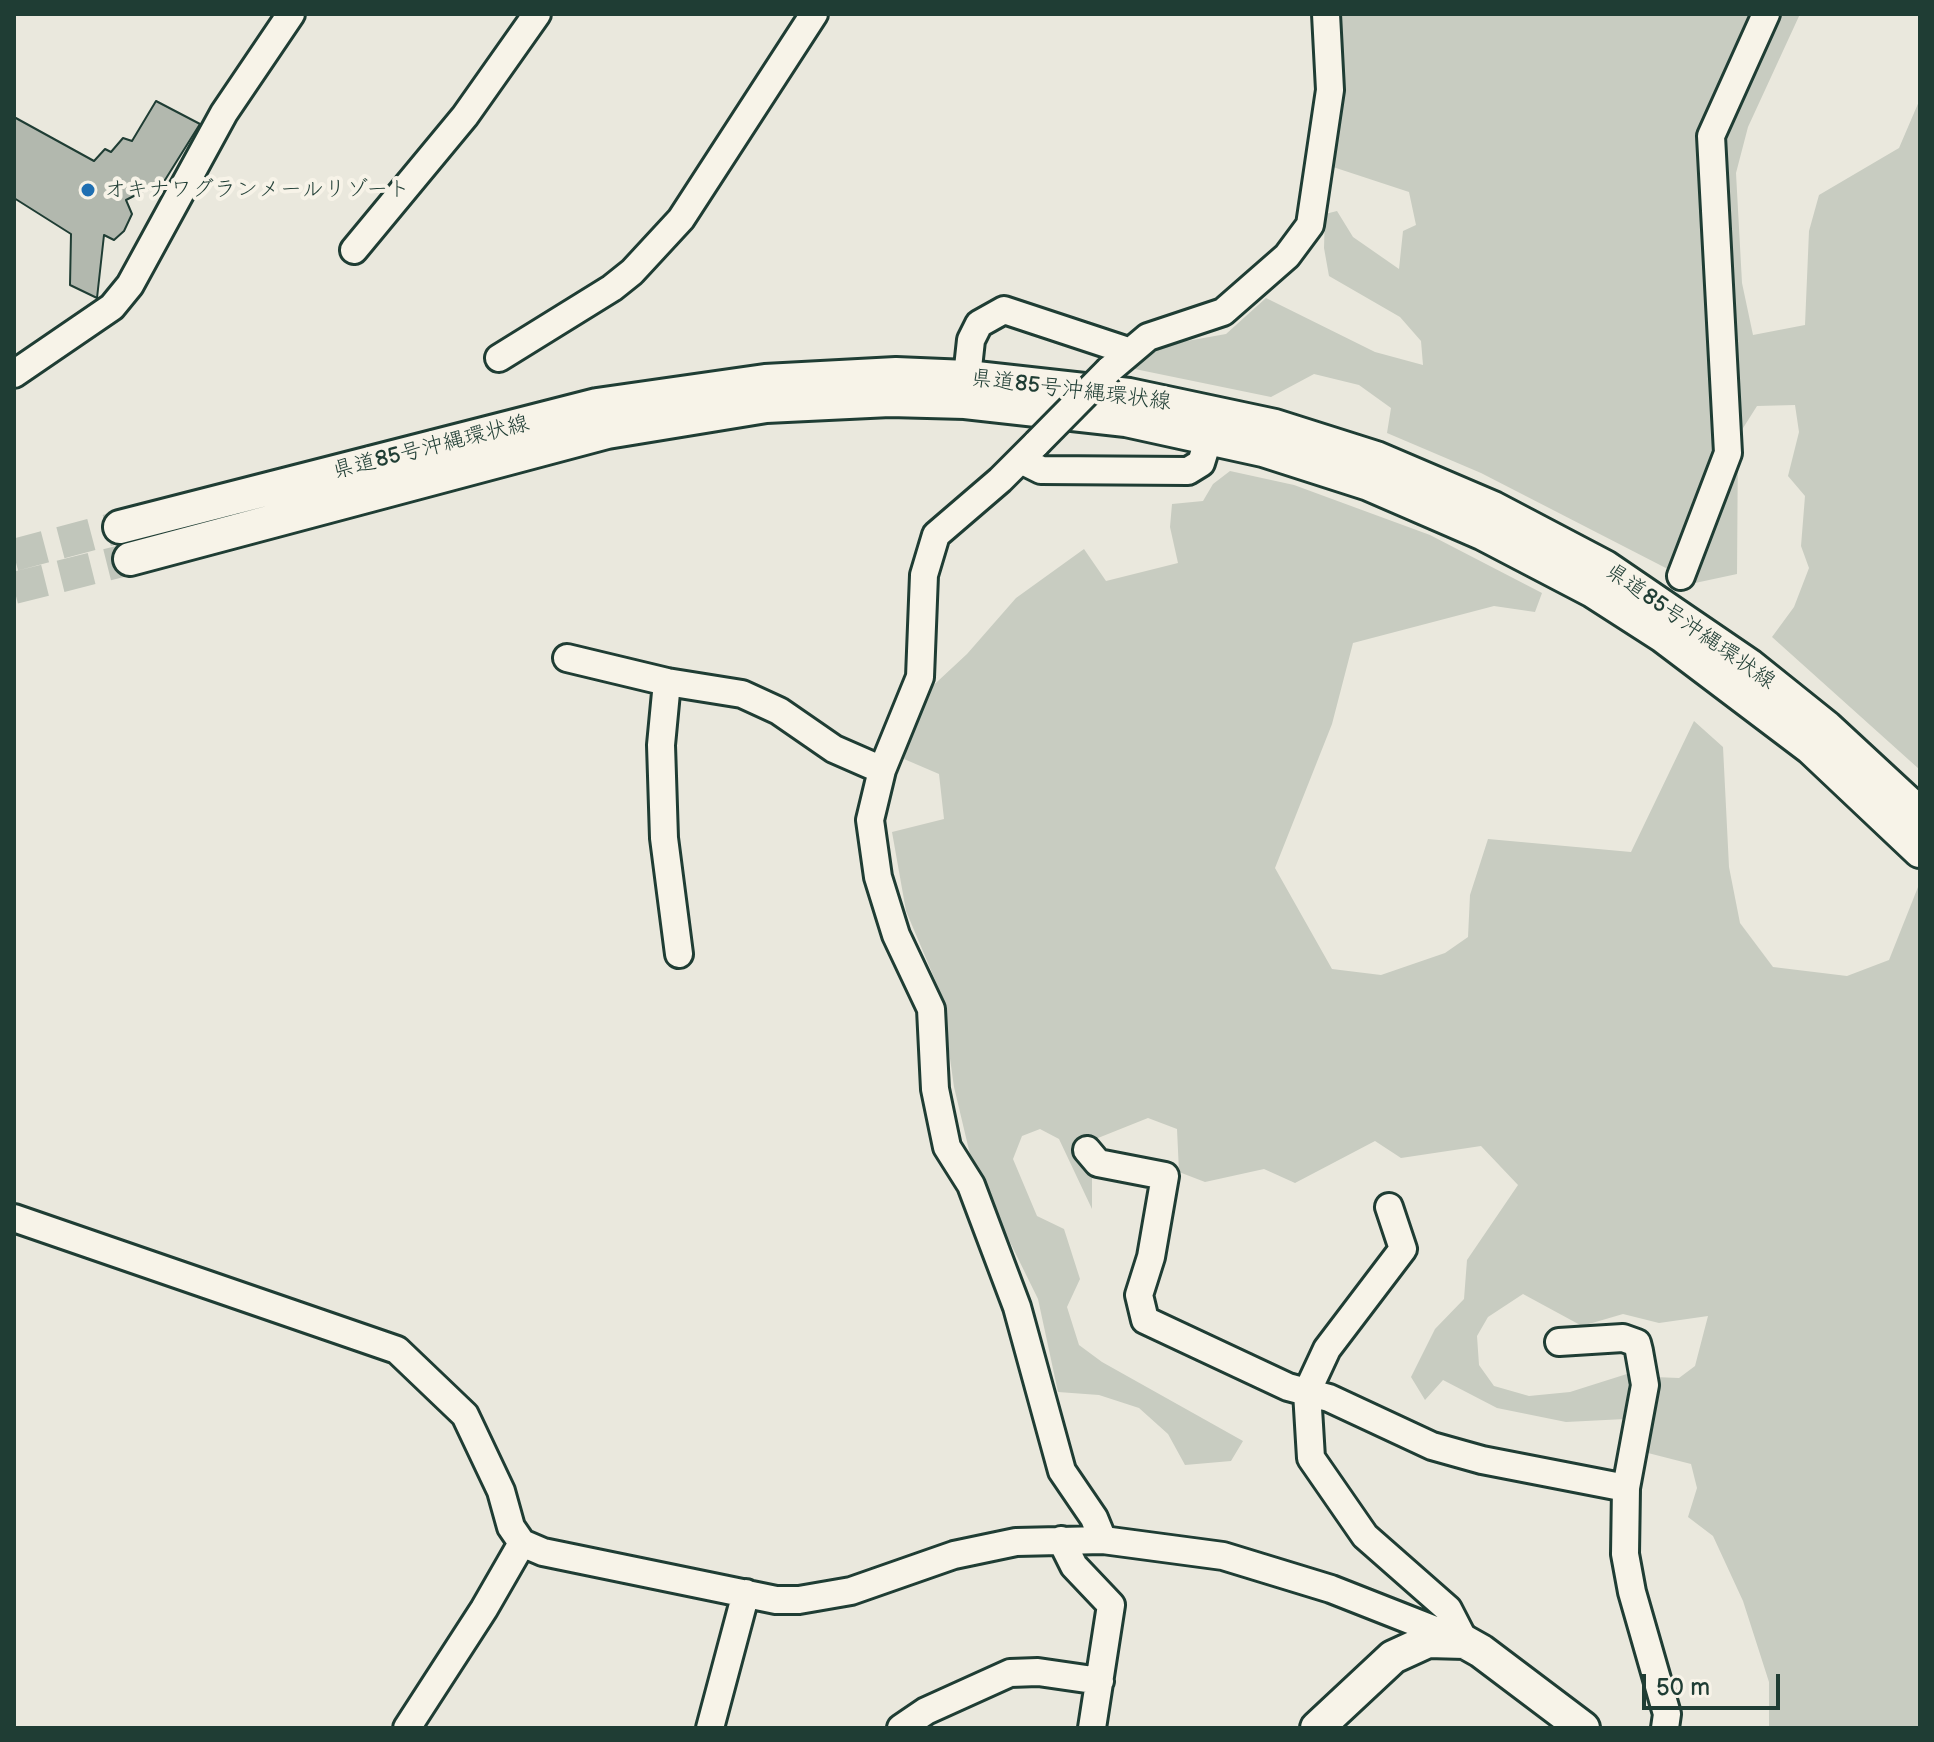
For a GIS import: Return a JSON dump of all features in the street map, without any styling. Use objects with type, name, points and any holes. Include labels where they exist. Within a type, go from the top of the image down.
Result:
[{"type":"main road","name":"県道85号沖縄環状線","points":[[130,559],[482,449],[597,405],[765,381],[896,374],[954,376],[1115,393],[1211,411],[1326,441],[1458,492],[1605,567],[1673,609],[1826,727],[1920,814]]},
{"type":"main road","name":"県道85号沖縄環状線","points":[[120,527],[482,449],[607,432],[739,409],[828,402],[921,401],[1040,408],[1126,420],[1263,450],[1408,500],[1593,591],[1663,636],[1811,748],[1920,851]]},
{"type":"main road","points":[[1317,1728],[1360,1685],[1407,1649],[1428,1641],[1465,1642],[1502,1663],[1583,1728]]},
{"type":"street","points":[[14,374],[112,307],[130,285],[224,113],[291,14]]},
{"type":"street","points":[[354,250],[465,116],[537,14]]},
{"type":"street","points":[[499,358],[612,288],[632,272],[681,219],[763,87],[814,14]]},
{"type":"street","points":[[1103,1540],[1094,1518],[1062,1471],[1017,1307],[971,1185],[947,1147],[935,1089],[931,1009],[896,935],[878,877],[870,820],[882,770],[920,677],[924,575],[936,535],[1029,451],[1118,360],[1148,337],[1223,312],[1287,256],[1310,225],[1330,90],[1326,14]]},
{"type":"street","points":[[1681,576],[1728,453],[1711,136],[1766,14]]},
{"type":"street","points":[[954,376],[979,324],[1004,310],[1092,337],[1118,360]]},
{"type":"street","points":[[1029,451],[1041,470],[1188,471],[1201,463],[1209,437]]},
{"type":"street","points":[[567,658],[667,682],[742,694],[779,711],[834,749],[882,770]]},
{"type":"street","points":[[667,682],[661,745],[664,838],[679,954]]},
{"type":"street","points":[[1087,1150],[1098,1163],[1165,1176],[1151,1257],[1139,1295],[1145,1320],[1288,1387],[1329,1398],[1432,1446],[1482,1460],[1626,1488]]},
{"type":"street","points":[[1389,1207],[1403,1249],[1327,1349],[1307,1392],[1311,1458],[1365,1536],[1448,1609],[1465,1642]]},
{"type":"street","points":[[14,1218],[397,1350],[465,1415],[501,1491],[511,1527],[522,1543],[580,1561],[776,1600],[820,1598],[954,1555],[1016,1542],[1103,1540],[1223,1556],[1331,1589],[1465,1642]]},
{"type":"street","points":[[1559,1342],[1599,1337],[1637,1343],[1645,1385],[1626,1488],[1625,1554],[1632,1592],[1667,1714],[1665,1728]]},
{"type":"street","points":[[1061,1540],[1074,1566],[1111,1605],[1092,1728]]},
{"type":"street","points":[[407,1728],[484,1609],[522,1543]]},
{"type":"street","points":[[710,1728],[746,1593]]},
{"type":"street","points":[[901,1728],[926,1711],[1010,1673],[1038,1672],[1100,1681]]},
{"type":"shaded area","points":[[1336,14],[1800,14],[1748,127],[1736,173],[1742,283],[1753,335],[1805,325],[1809,231],[1819,195],[1899,148],[1920,99],[1919,769],[1772,637],[1794,607],[1809,568],[1801,546],[1805,496],[1788,476],[1799,432],[1795,405],[1757,406],[1738,436],[1737,574],[1695,583],[1481,473],[1387,433],[1391,408],[1359,385],[1314,374],[1271,397],[1125,367],[1170,344],[1226,334],[1266,298],[1375,352],[1423,365],[1421,341],[1400,317],[1329,276],[1324,248],[1325,214],[1337,211],[1353,237],[1399,269],[1403,231],[1416,225],[1409,192],[1330,166]]},
{"type":"shaded area","points":[[1230,471],[1294,485],[1430,535],[1542,593],[1535,612],[1494,606],[1353,643],[1332,724],[1275,868],[1332,969],[1381,975],[1445,953],[1468,937],[1470,895],[1488,839],[1631,852],[1694,721],[1723,747],[1729,867],[1740,923],[1773,967],[1847,976],[1889,960],[1920,882],[1920,1728],[1769,1728],[1769,1682],[1743,1601],[1713,1536],[1688,1517],[1697,1488],[1691,1464],[1648,1453],[1654,1377],[1679,1378],[1695,1366],[1708,1316],[1659,1323],[1623,1314],[1582,1326],[1523,1294],[1488,1317],[1477,1336],[1479,1365],[1494,1386],[1529,1396],[1570,1392],[1630,1373],[1625,1419],[1566,1422],[1497,1408],[1443,1380],[1425,1400],[1411,1377],[1435,1329],[1464,1299],[1467,1260],[1518,1185],[1481,1146],[1401,1158],[1375,1141],[1295,1183],[1264,1169],[1205,1182],[1179,1172],[1177,1129],[1148,1118],[1093,1140],[1079,1152],[1092,1178],[1092,1209],[1059,1139],[1040,1129],[1022,1136],[1013,1159],[1037,1216],[1064,1229],[1080,1279],[1067,1307],[1079,1345],[1102,1362],[1243,1441],[1231,1461],[1185,1465],[1168,1434],[1139,1408],[1099,1395],[1058,1392],[1038,1299],[973,1167],[954,1087],[941,994],[906,911],[892,832],[944,819],[939,774],[904,759],[924,694],[967,654],[1016,598],[1084,549],[1106,581],[1178,563],[1170,527],[1172,504],[1203,501],[1213,484]]},
{"type":"building","points":[[156,101],[200,124],[165,180],[126,200],[132,214],[124,231],[114,240],[104,235],[97,298],[70,285],[71,234],[14,198],[14,117],[94,161],[105,149],[111,152],[123,138],[132,141]]},
{"type":"tunnel","points":[[14,555],[120,527]]},
{"type":"tunnel","points":[[14,588],[130,559]]},
{"type":"place","name":"オキナワグランメールリゾート","points":[[88,190]]}]
